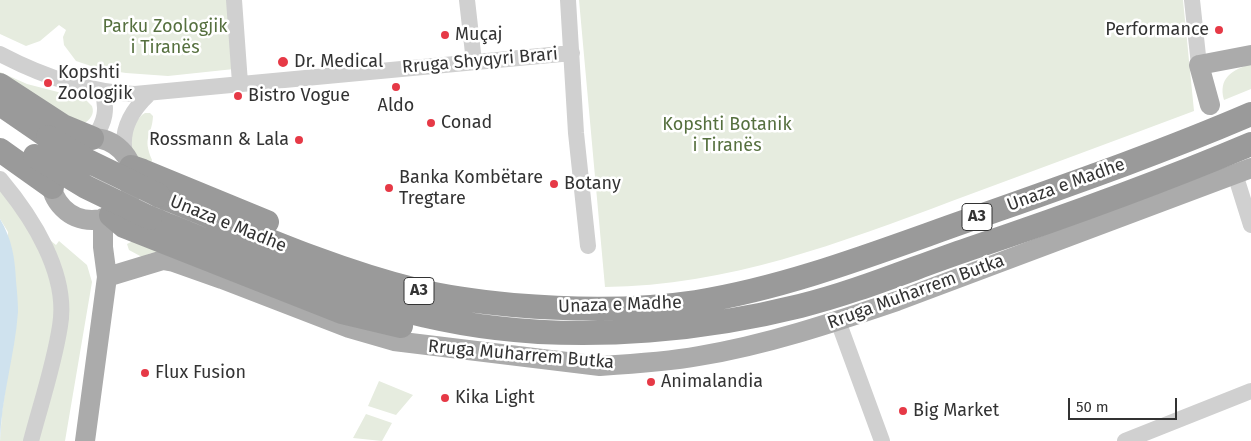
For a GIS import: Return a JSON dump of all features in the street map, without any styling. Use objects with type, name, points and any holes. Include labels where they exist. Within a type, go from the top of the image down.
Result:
[{"type":"highway","points":[[0,85],[63,126],[93,138]]},
{"type":"highway","name":"Unaza e Madhe","points":[[0,104],[88,162],[158,195],[317,259],[418,291],[478,302],[554,309],[628,309],[696,302],[822,271],[1032,198],[1195,138],[1251,114]]},
{"type":"highway","name":"Unaza e Madhe","points":[[0,134],[86,187],[150,218],[342,293],[391,308],[495,328],[587,333],[674,328],[749,317],[800,306],[855,290],[1116,198],[1251,144]]},
{"type":"highway","points":[[0,150],[52,187]]},
{"type":"highway","points":[[128,161],[143,171],[310,239],[396,269],[453,282],[546,296],[619,299],[661,297],[676,304]]},
{"type":"highway","points":[[101,217],[342,312],[405,327],[473,336],[586,340],[656,339],[674,328]]},
{"type":"main road","points":[[1210,105],[1199,65],[1251,55]]},
{"type":"main road","points":[[93,138],[110,142],[128,161],[133,181],[130,194],[122,206],[101,217],[75,216],[63,208],[55,196],[52,187],[53,168],[62,151],[73,142],[93,138]]},
{"type":"main road","name":"Rruga Muharrem Butka","points":[[106,277],[163,260],[222,278],[349,328],[394,341],[600,366],[701,356],[790,335],[838,321],[897,302],[1239,169]]},
{"type":"main road","points":[[85,441],[106,277],[101,217]]},
{"type":"street","points":[[234,0],[240,83]]},
{"type":"street","points":[[467,0],[474,62]]},
{"type":"street","points":[[568,0],[576,133],[588,246]]},
{"type":"street","points":[[1192,0],[1199,65]]},
{"type":"street","name":"Rruga Shyqyri Brari","points":[[0,54],[18,64],[47,75],[114,92],[150,94],[240,83],[572,53]]},
{"type":"street","points":[[93,138],[105,116],[106,107],[114,92]]},
{"type":"street","points":[[114,92],[128,121]]},
{"type":"street","points":[[128,161],[123,142],[125,128],[138,106],[150,94]]},
{"type":"street","points":[[1239,169],[1251,226]]},
{"type":"street","points":[[0,179],[27,214],[45,249],[57,281],[61,311],[58,339],[31,441]]},
{"type":"street","points":[[838,321],[882,441]]},
{"type":"street","points":[[1125,441],[1251,391]]},
{"type":"green space","name":"Parku Zoologjik i Tiranës","points":[[0,0],[229,0],[234,69],[168,76],[100,69],[76,61],[64,45],[63,37],[66,30],[59,25],[40,41],[26,46],[0,34]]},
{"type":"green space","name":"Kopshti Botanik i Tiranës","points":[[579,0],[1183,0],[1194,111],[868,232],[782,259],[695,279],[650,285],[605,287]]},
{"type":"green space","points":[[1251,64],[1251,89],[1224,100],[1223,86],[1228,76],[1238,69]]},
{"type":"green space","points":[[0,72],[27,84],[85,99],[92,106],[93,112],[91,117],[83,124],[0,78]]},
{"type":"green space","points":[[145,113],[150,113],[153,116],[148,141],[151,163],[134,155],[131,142],[133,128]]},
{"type":"green space","points":[[0,184],[29,223],[56,245],[59,241],[87,265],[92,282],[65,441],[0,441],[6,384],[8,232],[0,219]]},
{"type":"green space","points":[[135,240],[161,252],[151,253],[142,257],[129,250],[127,244]]},
{"type":"green space","points":[[379,381],[413,395],[396,415],[368,406]]},
{"type":"green space","points":[[366,414],[392,423],[382,441],[353,438]]},
{"type":"water","points":[[0,219],[10,241],[14,257],[18,312],[3,408],[0,441]]},
{"type":"place","name":"Performance","points":[[1219,30]]},
{"type":"place","name":"Muçaj","points":[[445,35]]},
{"type":"place","name":"Dr. Medical","points":[[283,62]]},
{"type":"place","name":"Kopshti Zoologjik","points":[[48,83]]},
{"type":"place","name":"Aldo","points":[[396,87]]},
{"type":"place","name":"Bistro Vogue","points":[[238,96]]},
{"type":"place","name":"Conad","points":[[431,123]]},
{"type":"place","name":"Rossmann & Lala","points":[[299,140]]},
{"type":"place","name":"Botany","points":[[554,184]]},
{"type":"place","name":"Banka Kombëtare Tregtare","points":[[389,188]]},
{"type":"place","name":"Flux Fusion","points":[[145,373]]},
{"type":"place","name":"Animalandia","points":[[651,382]]},
{"type":"place","name":"Kika Light","points":[[445,398]]},
{"type":"place","name":"Big Market","points":[[903,411]]}]
